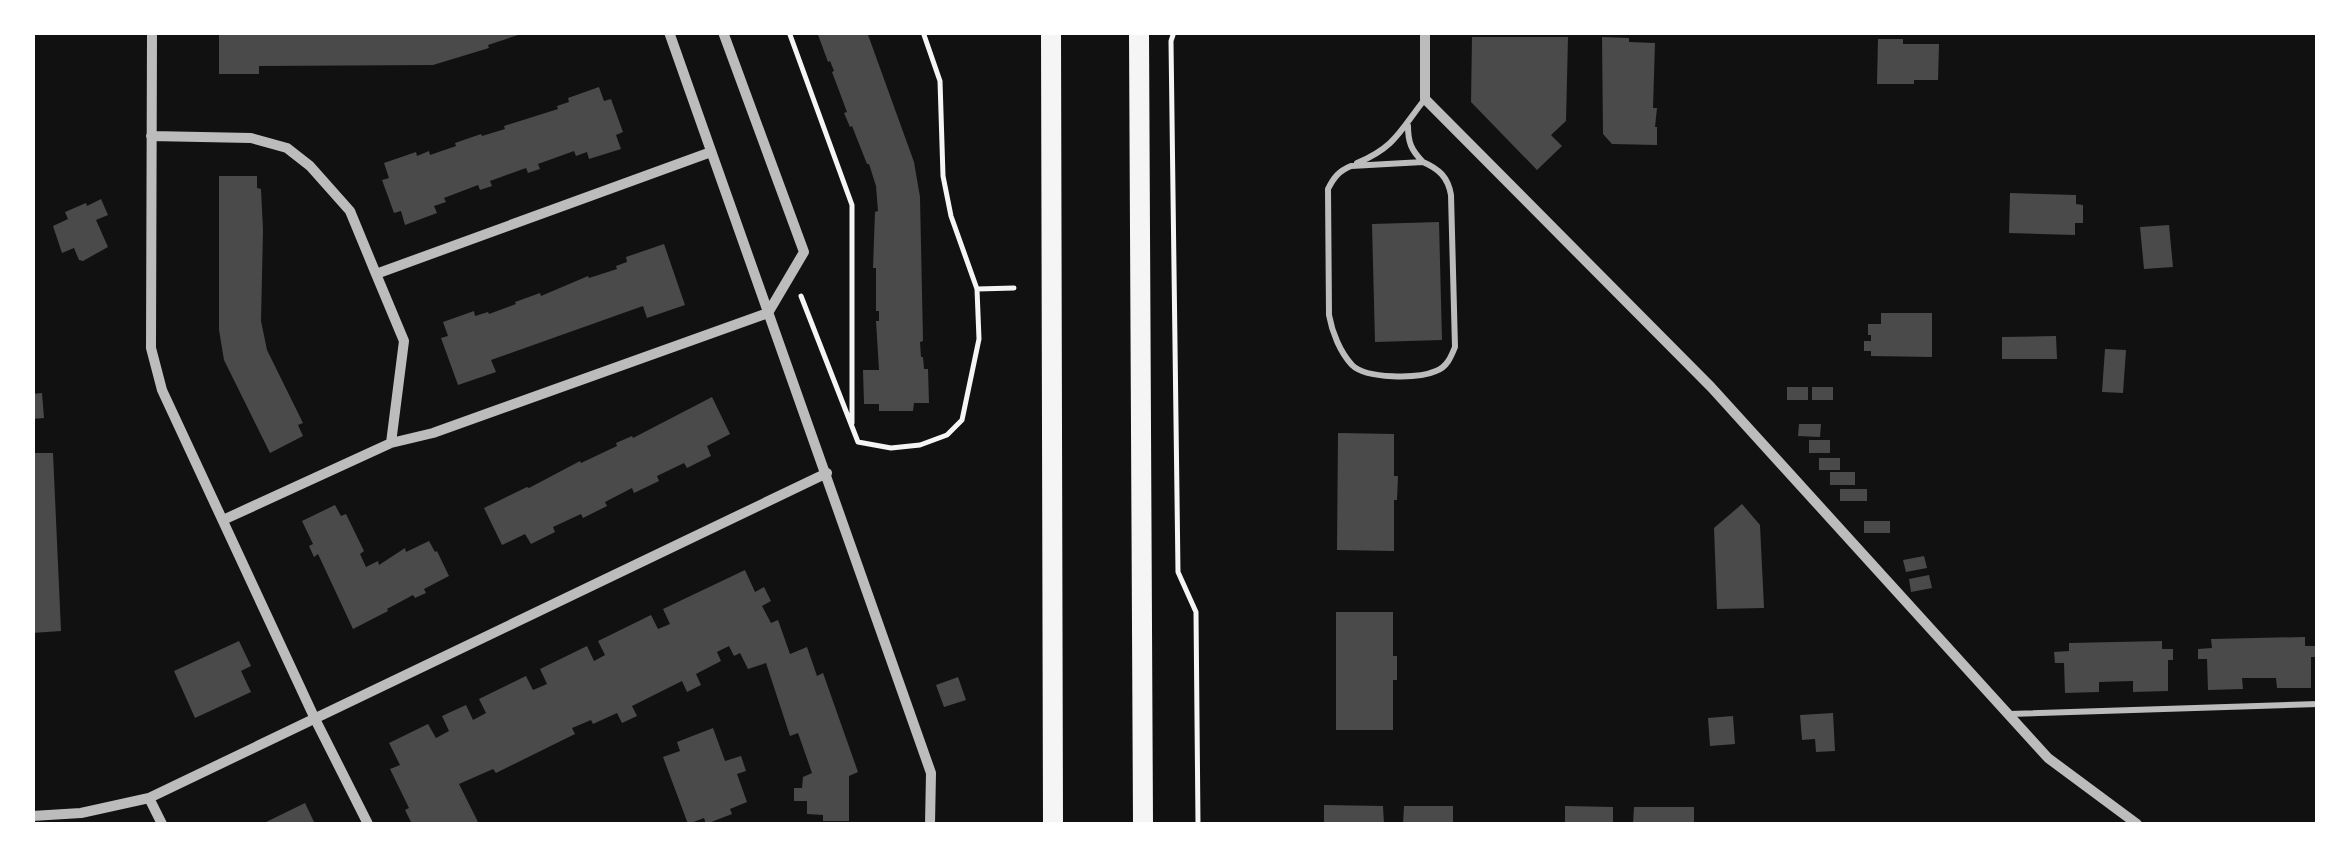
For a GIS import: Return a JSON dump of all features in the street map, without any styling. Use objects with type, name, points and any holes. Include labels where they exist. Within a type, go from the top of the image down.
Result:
[{"type":"main road","points":[[1050,32],[1053,824]]},
{"type":"main road","points":[[1139,32],[1144,824]]},
{"type":"street","points":[[152,32],[152,348],[162,390],[368,824]]},
{"type":"street","points":[[669,32],[932,773],[930,824]]},
{"type":"street","points":[[223,520],[391,443],[433,433],[768,313],[804,252],[723,32]]},
{"type":"street","points":[[1426,32],[1426,99],[1711,387],[2048,758],[2137,824]]},
{"type":"street","points":[[152,136],[250,138],[287,148],[310,166],[350,211],[404,342],[391,443]]},
{"type":"street","points":[[376,274],[711,152]]},
{"type":"street","points":[[32,816],[80,814],[149,798],[826,473]]},
{"type":"street","points":[[149,798],[162,824]]},
{"type":"lane","points":[[1408,124],[1413,152],[1443,174],[1449,184],[1455,347],[1451,358],[1434,373],[1376,376],[1353,366],[1332,332],[1326,200],[1333,178],[1341,170],[1384,150],[1426,99]]},
{"type":"lane","points":[[1352,166],[1423,162]]},
{"type":"lane","points":[[2008,714],[2318,704]]},
{"type":"path","points":[[790,32],[852,204],[852,426]]},
{"type":"path","points":[[792,273],[858,442],[891,448],[920,445],[947,435],[962,420],[978,338],[978,289],[952,216],[943,176],[940,81],[923,32]]},
{"type":"path","points":[[1174,32],[1171,41],[1178,572],[1196,612],[1198,824]]},
{"type":"path","points":[[978,289],[1014,288]]},
{"type":"building","points":[[219,32],[524,33],[433,65],[259,66],[259,74],[219,74]]},
{"type":"building","points":[[817,32],[867,32],[914,162],[920,197],[920,342],[924,369],[928,369],[929,403],[914,403],[913,411],[879,411],[879,404],[864,404],[863,370],[879,370],[879,311],[873,268],[876,186],[844,113],[847,112],[834,71]]},
{"type":"building","points":[[1472,37],[1568,37],[1566,121],[1551,135],[1562,146],[1537,170],[1471,102]]},
{"type":"building","points":[[1602,37],[1655,43],[1653,108],[1657,108],[1657,145],[1612,144],[1603,134]]},
{"type":"building","points":[[1878,39],[1939,44],[1938,80],[1877,84]]},
{"type":"building","points":[[599,87],[604,101],[611,99],[623,132],[616,135],[621,149],[589,159],[587,152],[576,156],[574,151],[538,164],[540,169],[528,173],[526,168],[490,181],[492,186],[480,190],[478,185],[444,198],[446,202],[434,206],[437,213],[405,225],[401,211],[394,213],[382,180],[389,178],[384,163],[416,152],[417,156],[429,151],[430,155],[456,146],[455,143],[505,129],[504,126],[558,109],[557,106],[569,102],[568,98]]},
{"type":"building","points":[[219,176],[257,176],[257,188],[261,189],[261,321],[267,350],[303,423],[298,425],[303,436],[270,453],[224,360],[219,330]]},
{"type":"building","points":[[2010,193],[2076,195],[2076,204],[2083,205],[2083,223],[2075,223],[2075,235],[2009,233]]},
{"type":"building","points":[[101,199],[108,215],[96,220],[108,247],[83,261],[74,248],[62,253],[53,226],[68,219],[65,212]]},
{"type":"building","points":[[1439,222],[1442,340],[1375,342],[1372,224]]},
{"type":"building","points":[[2169,225],[2173,267],[2144,269],[2140,227]]},
{"type":"building","points":[[664,244],[685,305],[647,318],[643,306],[491,360],[496,372],[458,385],[441,338],[448,336],[443,322],[474,311],[475,316],[489,314],[540,293],[541,296],[588,276],[617,269],[616,266],[627,262],[626,257]]},
{"type":"building","points":[[1881,313],[1932,313],[1932,357],[1871,356],[1871,351],[1864,351],[1864,341],[1871,341],[1868,324],[1881,324]]},
{"type":"building","points":[[2056,336],[2057,359],[2002,359],[2002,337]]},
{"type":"building","points":[[2105,349],[2126,350],[2123,393],[2102,392]]},
{"type":"building","points":[[1787,387],[1808,387],[1808,400],[1787,400]]},
{"type":"building","points":[[1812,387],[1833,387],[1833,400],[1812,400]]},
{"type":"building","points":[[42,393],[44,418],[32,419],[32,394]]},
{"type":"building","points":[[712,397],[730,434],[707,446],[711,456],[687,468],[684,463],[634,493],[632,488],[583,518],[581,514],[553,527],[555,532],[531,544],[525,534],[502,545],[484,508]]},
{"type":"building","points":[[1799,424],[1821,424],[1820,437],[1798,436]]},
{"type":"building","points":[[1338,433],[1394,434],[1394,476],[1398,476],[1394,551],[1337,550]]},
{"type":"building","points":[[1809,440],[1830,440],[1830,453],[1809,453]]},
{"type":"building","points":[[32,453],[53,453],[61,631],[32,633]]},
{"type":"building","points":[[1819,458],[1840,458],[1840,470],[1819,470]]},
{"type":"building","points":[[1830,472],[1855,472],[1855,485],[1830,485]]},
{"type":"building","points":[[1840,489],[1867,489],[1867,501],[1840,501]]},
{"type":"building","points":[[1742,504],[1760,525],[1764,608],[1717,609],[1714,528]]},
{"type":"building","points":[[335,505],[341,516],[346,514],[364,551],[360,554],[366,567],[378,561],[379,565],[405,548],[406,552],[429,541],[449,576],[424,589],[426,593],[415,598],[413,595],[353,629],[318,554],[314,557],[309,546],[313,544],[302,521]]},
{"type":"building","points":[[1864,521],[1890,521],[1890,533],[1864,533]]},
{"type":"building","points":[[1924,556],[1927,568],[1906,572],[1903,560]]},
{"type":"building","points":[[745,570],[755,592],[764,587],[771,601],[762,606],[771,623],[778,620],[790,654],[807,647],[817,676],[823,673],[858,772],[849,776],[849,821],[823,821],[823,815],[807,814],[807,801],[794,801],[794,788],[802,788],[803,777],[812,773],[798,733],[790,736],[766,663],[748,669],[740,653],[734,656],[729,646],[717,652],[721,661],[696,674],[701,685],[687,692],[682,681],[632,706],[637,716],[622,723],[617,713],[593,724],[591,720],[572,728],[575,734],[496,773],[493,769],[459,784],[479,824],[412,824],[405,810],[409,808],[390,769],[400,765],[389,743],[428,724],[436,738],[449,731],[442,716],[466,705],[473,720],[486,713],[479,699],[526,676],[533,690],[547,684],[540,669],[587,646],[594,661],[605,655],[598,641],[651,615],[658,629],[670,624],[663,609]]},
{"type":"building","points":[[1929,575],[1932,588],[1911,592],[1909,579]]},
{"type":"building","points":[[1336,612],[1393,612],[1397,680],[1393,680],[1393,730],[1336,730]]},
{"type":"building","points":[[2305,637],[2305,646],[2316,646],[2316,657],[2311,657],[2311,688],[2277,688],[2276,678],[2242,678],[2243,689],[2208,690],[2207,659],[2198,659],[2198,649],[2212,648],[2211,639]]},
{"type":"building","points":[[239,641],[251,666],[241,671],[251,692],[195,718],[174,671]]},
{"type":"building","points":[[2162,641],[2162,649],[2173,649],[2173,660],[2168,660],[2168,691],[2133,692],[2133,681],[2099,682],[2099,692],[2065,693],[2064,663],[2055,663],[2054,652],[2069,651],[2069,643]]},
{"type":"building","points":[[958,677],[966,700],[944,707],[936,685]]},
{"type":"building","points":[[1833,713],[1835,751],[1816,752],[1815,739],[1802,740],[1800,715]]},
{"type":"building","points":[[1733,716],[1735,744],[1710,746],[1708,718]]},
{"type":"building","points":[[713,728],[725,761],[741,756],[746,771],[737,774],[747,802],[730,809],[732,814],[706,824],[704,818],[688,824],[663,757],[680,751],[677,742]]},
{"type":"building","points":[[305,803],[315,824],[262,824]]},
{"type":"building","points":[[1324,805],[1383,806],[1384,824],[1324,824]]},
{"type":"building","points":[[1404,806],[1453,806],[1453,824],[1403,824]]},
{"type":"building","points":[[1565,806],[1613,807],[1613,824],[1565,824]]},
{"type":"building","points":[[1634,807],[1694,807],[1694,824],[1633,824]]}]
